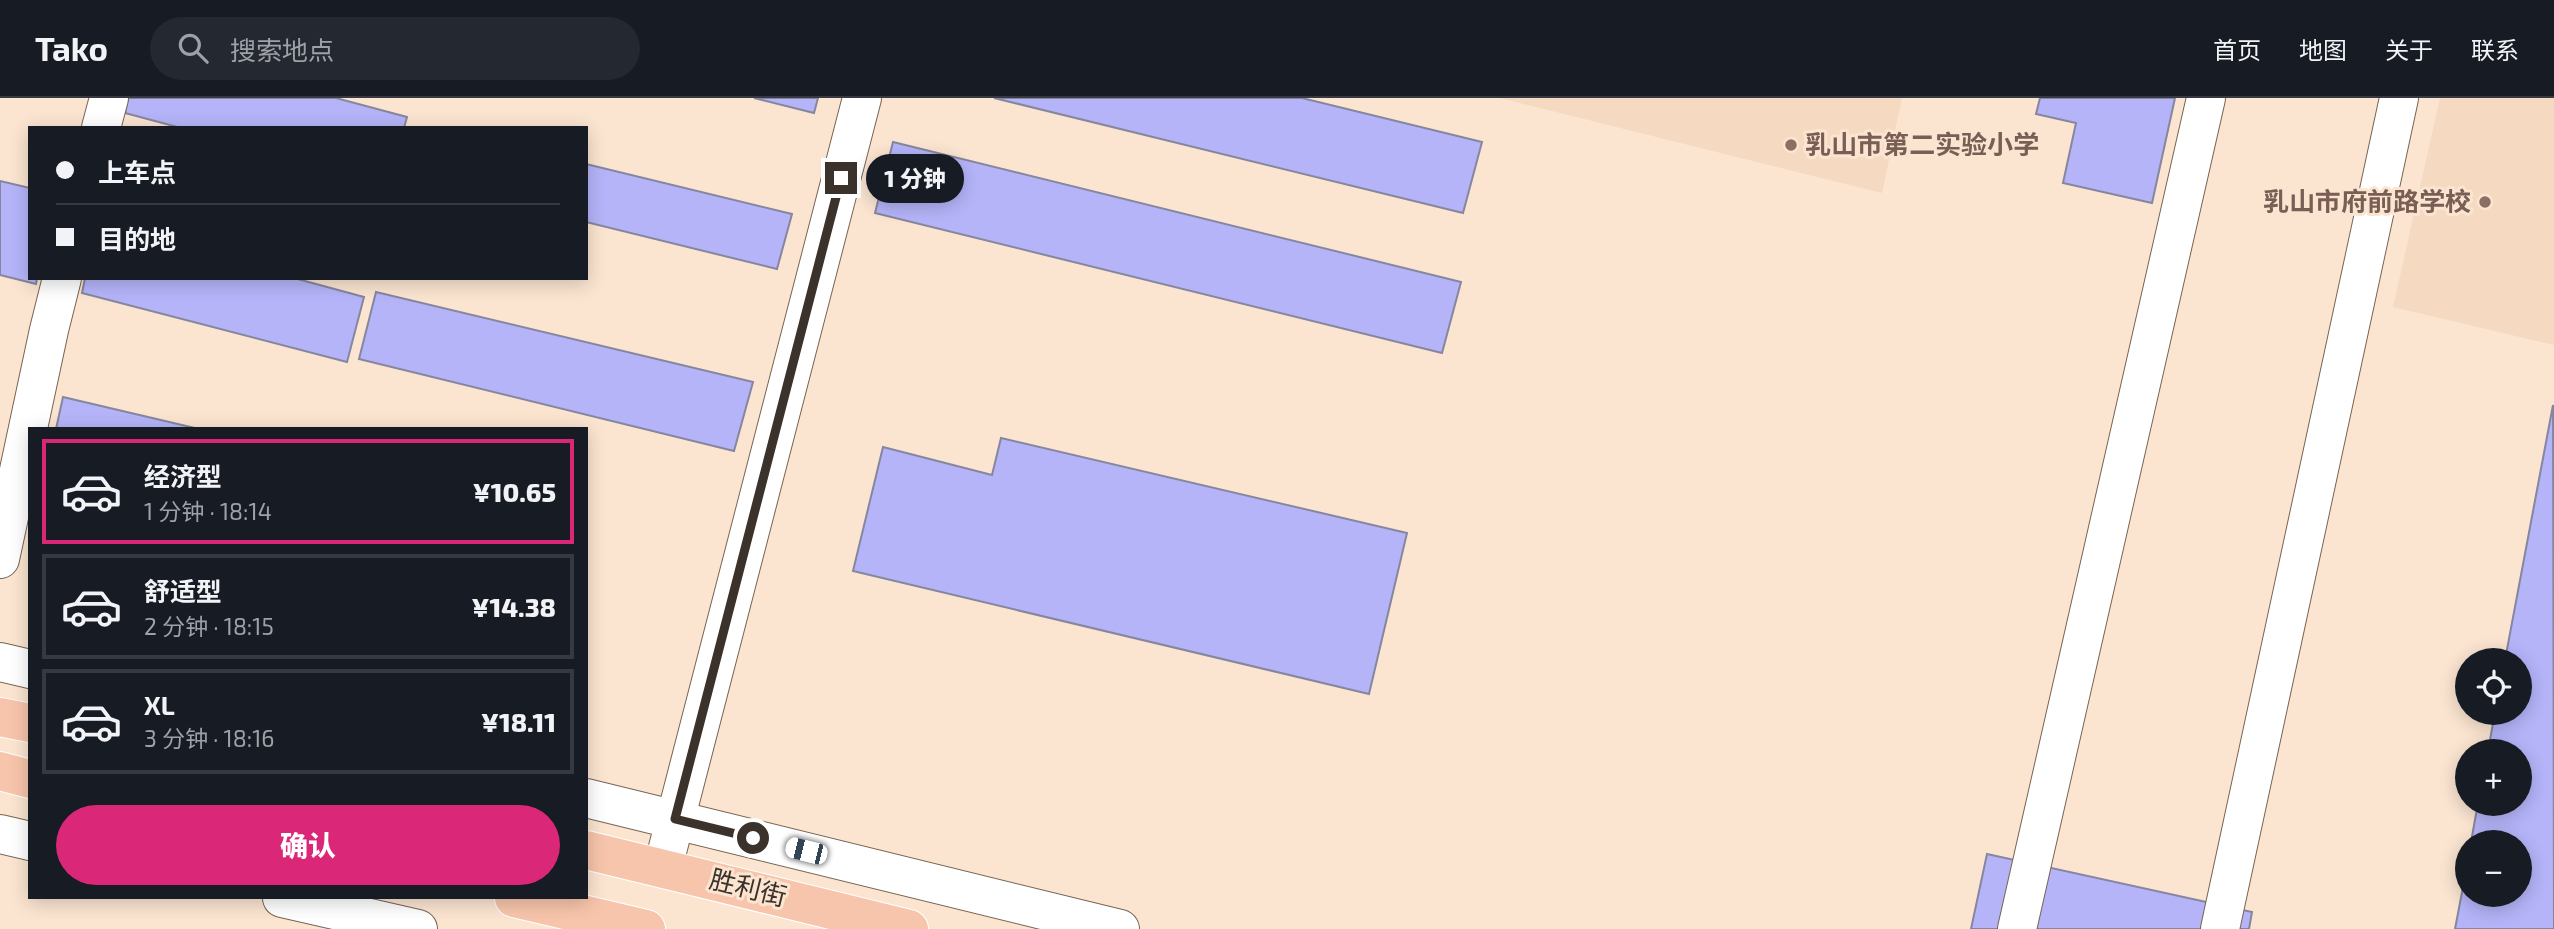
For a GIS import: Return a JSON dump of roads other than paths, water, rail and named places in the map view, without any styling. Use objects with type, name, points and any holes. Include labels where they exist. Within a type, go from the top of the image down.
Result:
[{"type":"main road","points":[[0,717],[28,723]]},
{"type":"main road","points":[[0,771],[28,778]]},
{"type":"main road","name":"胜利街","points":[[588,850],[909,929]]},
{"type":"main road","points":[[518,899],[646,929]]},
{"type":"street","points":[[102,126],[109,98]]},
{"type":"street","points":[[663,867],[862,98]]},
{"type":"street","points":[[2017,929],[2206,98]]},
{"type":"street","points":[[2220,929],[2399,98]]},
{"type":"street","points":[[28,427],[62,280]]},
{"type":"street","points":[[0,559],[28,428]]},
{"type":"street","points":[[0,662],[28,669]]},
{"type":"street","points":[[588,798],[1120,929]]},
{"type":"street","points":[[0,834],[28,841]]},
{"type":"street","points":[[287,899],[402,920]]},
{"type":"place","name":"乳山市第二实验小学","points":[[1791,145]]},
{"type":"place","name":"乳山市府前路学校","points":[[2485,202]]}]
